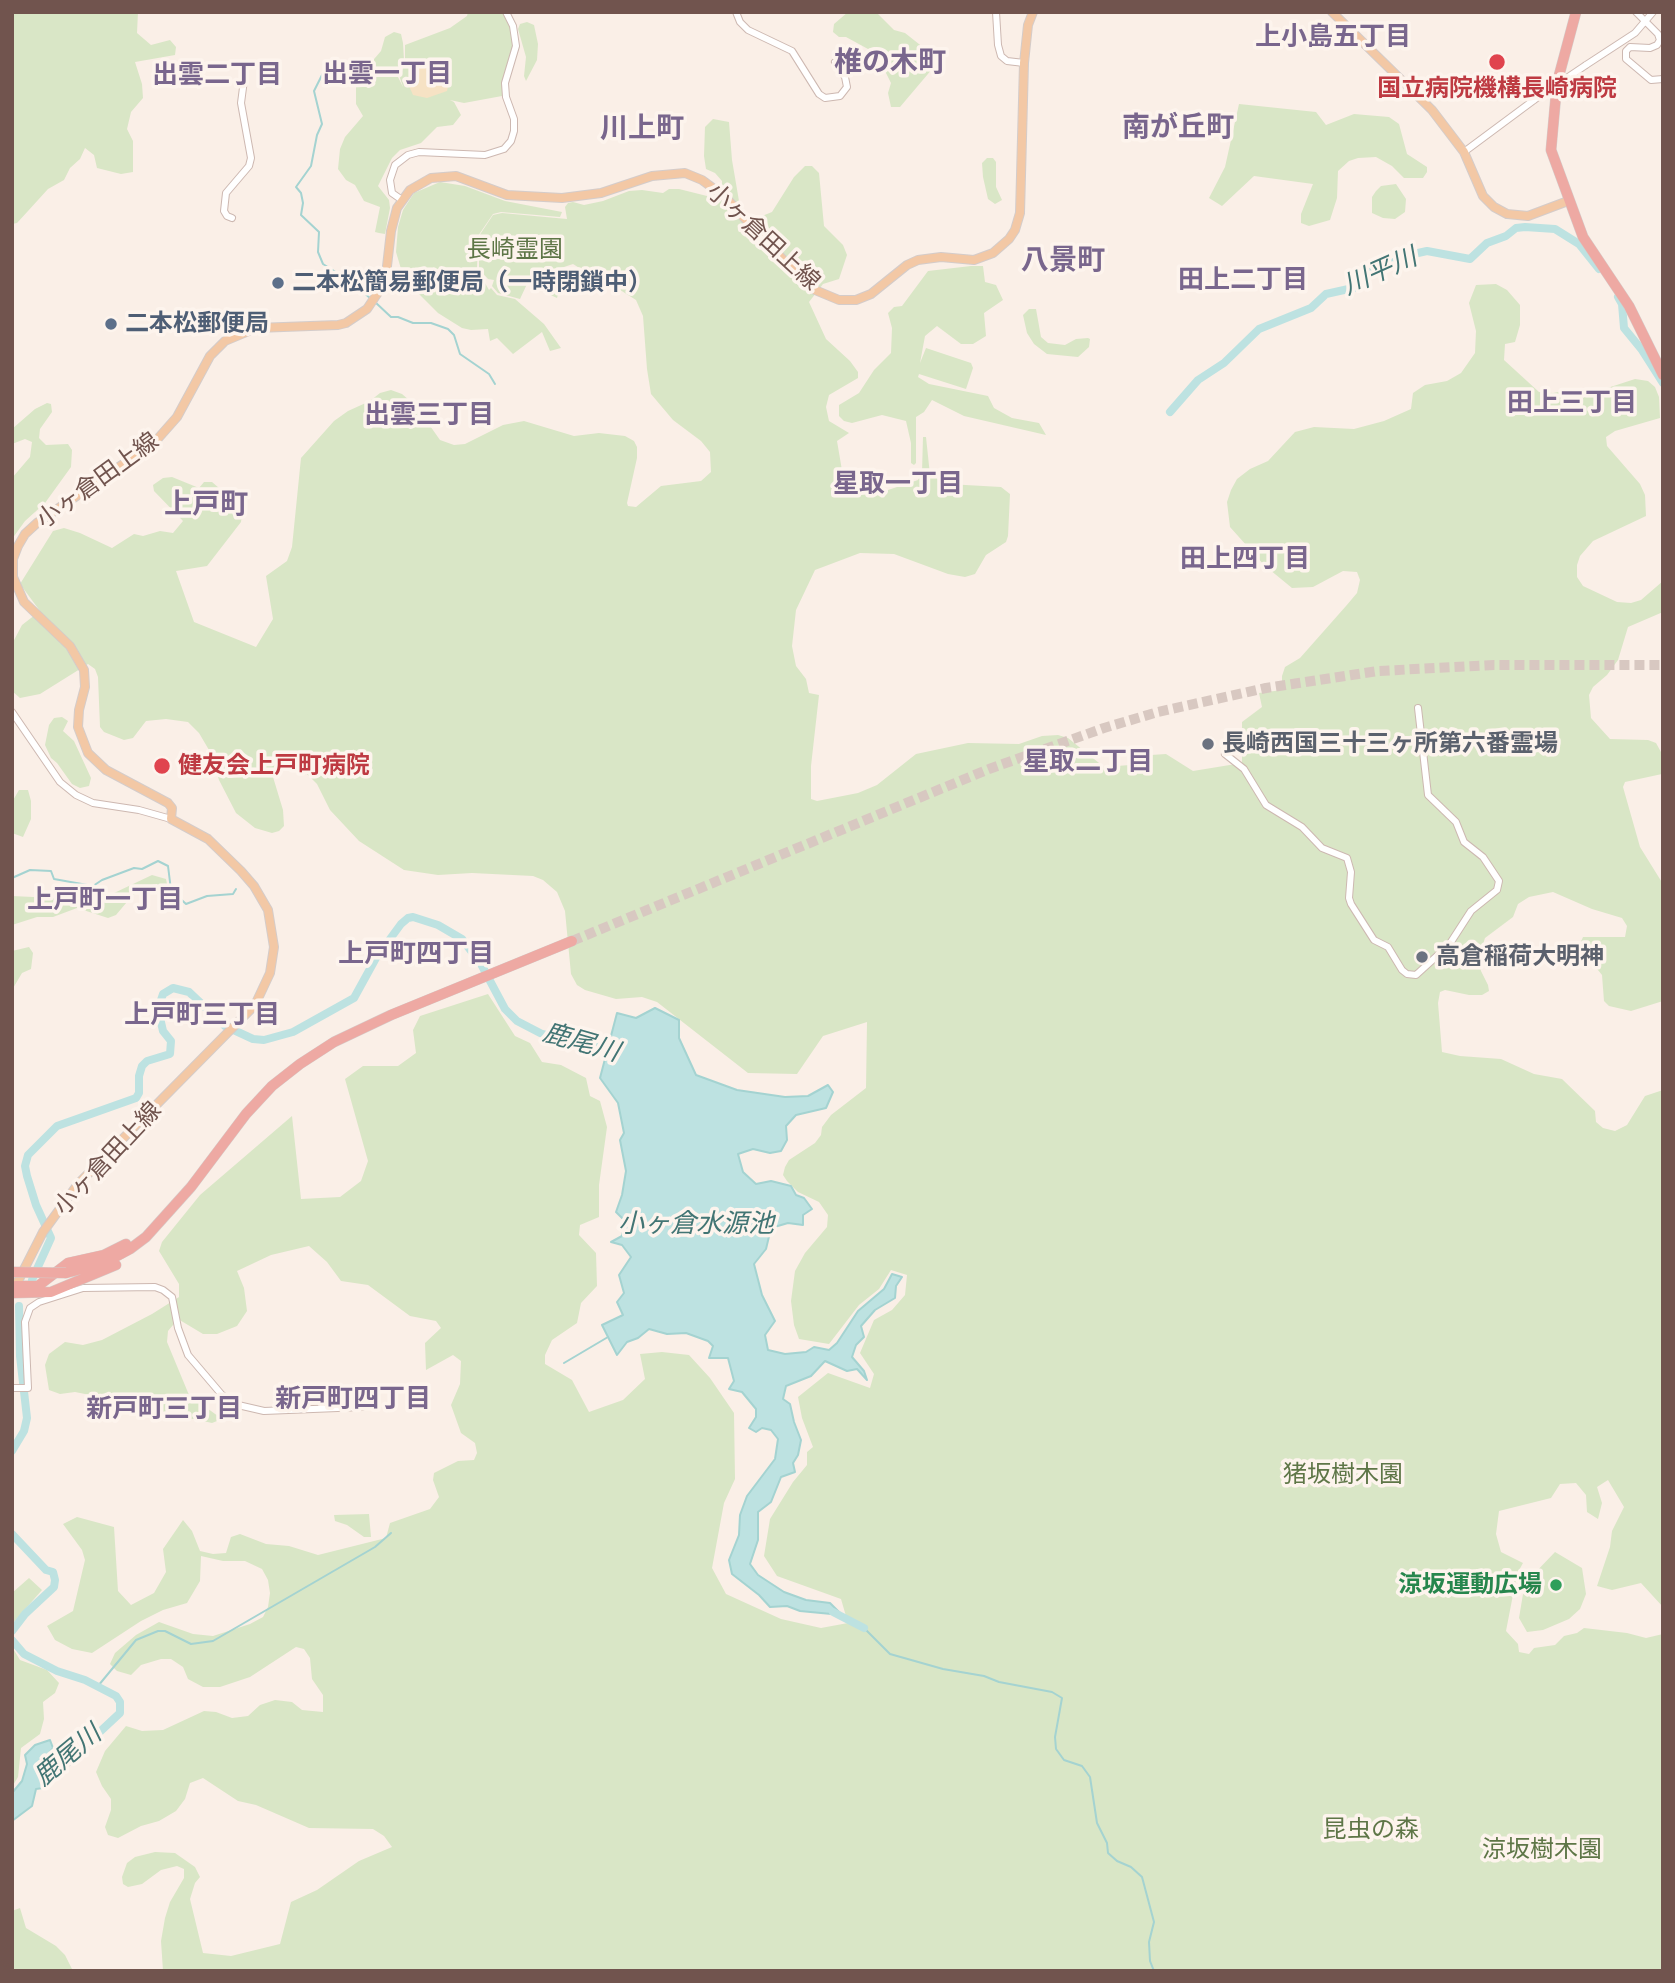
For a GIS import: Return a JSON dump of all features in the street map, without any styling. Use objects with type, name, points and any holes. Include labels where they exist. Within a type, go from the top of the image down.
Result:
[{"type":"highway","points":[[1576,12],[1557,83],[1550,150],[1586,243],[1629,306],[1663,374]]},
{"type":"highway","points":[[13,1290],[51,1292],[122,1261],[151,1238],[246,1114],[285,1075],[334,1042],[391,1015],[572,941]]},
{"type":"highway","points":[[13,1290],[38,1286],[68,1263],[104,1255],[140,1235],[209,1163]]},
{"type":"highway","points":[[12,1272],[66,1273],[96,1266],[130,1250],[162,1222],[191,1187]]},
{"type":"main road","name":"小ヶ倉田上線","points":[[13,1290],[43,1231],[90,1171],[225,1038],[259,999],[270,972],[274,939],[268,911],[254,886],[218,848],[202,834],[171,819],[172,808],[168,803],[106,770],[88,753],[78,727],[85,687],[84,670],[70,646],[24,602],[13,577],[13,559],[25,534],[154,443],[177,417],[218,346],[251,329],[330,327],[346,323],[367,309],[382,288],[393,223],[402,200],[417,185],[438,176],[456,176],[507,195],[562,198],[601,193],[652,176],[685,173],[702,180],[725,197],[800,278],[815,290],[839,300],[856,300],[882,287],[907,265],[931,257],[978,259],[993,253],[1005,244],[1015,230],[1020,208],[1024,63],[1028,25],[1033,12]]},
{"type":"main road","points":[[1332,12],[1420,97],[1464,152],[1483,196],[1499,211],[1528,216],[1568,201]]},
{"type":"street","points":[[402,200],[392,193],[390,180],[395,165],[408,155],[419,152],[485,155],[504,149],[511,141],[515,125],[505,83],[516,46],[513,26],[506,12]]},
{"type":"street","points":[[736,12],[740,22],[748,30],[792,51],[819,94],[825,98],[840,96],[847,87],[845,77],[835,62]]},
{"type":"street","points":[[996,12],[1001,56],[1007,61],[1024,63]]},
{"type":"street","points":[[1636,12],[1658,34],[1659,43],[1650,48],[1630,47],[1626,51],[1626,59],[1651,80],[1663,79]]},
{"type":"street","points":[[1464,152],[1534,100],[1635,33],[1653,12]]},
{"type":"street","points":[[232,218],[224,211],[225,195],[227,189],[248,166],[251,158],[241,103],[244,80]]},
{"type":"street","points":[[1225,754],[1244,769],[1266,805],[1302,827],[1322,848],[1347,858],[1351,872],[1351,904],[1374,940],[1388,947],[1402,970],[1416,975],[1449,945],[1471,911],[1497,890],[1499,881],[1483,857],[1464,842],[1456,822],[1428,795],[1418,708]]},
{"type":"street","points":[[12,712],[60,782],[76,795],[93,803],[139,810],[171,819]]},
{"type":"street","points":[[14,1388],[28,1388],[25,1322],[30,1308],[83,1288],[155,1287],[172,1297],[178,1328],[188,1355],[222,1395],[238,1405],[264,1411],[362,1407]]},
{"type":"green space","points":[[12,12],[138,12],[137,33],[151,45],[170,40],[176,47],[175,55],[135,62],[143,98],[131,112],[127,129],[133,141],[133,172],[121,174],[97,168],[94,155],[85,148],[64,180],[48,189],[17,223],[12,224]]},
{"type":"green space","points":[[468,12],[503,12],[511,26],[513,48],[503,80],[502,96],[464,103],[450,100],[461,115],[453,125],[437,127],[421,143],[400,150],[392,158],[378,186],[389,200],[385,234],[375,232],[380,207],[364,201],[355,185],[346,180],[338,169],[340,149],[345,137],[363,116],[356,104],[356,80],[381,51],[385,37],[394,32],[401,34],[403,43],[404,60],[398,77],[403,87],[400,78],[405,61],[405,45],[450,28],[467,16]]},
{"type":"green space","points":[[848,12],[876,12],[894,30],[905,33],[924,48],[933,61],[933,68],[900,107],[891,107],[888,93],[891,83],[885,71],[882,54],[875,47],[868,49],[833,32],[834,24]]},
{"type":"green space","points":[[527,22],[534,25],[538,44],[537,60],[526,81],[526,57],[518,29],[520,24]]},
{"type":"green space","points":[[1239,104],[1316,112],[1326,125],[1354,114],[1389,117],[1399,124],[1407,154],[1427,167],[1427,172],[1423,178],[1404,178],[1392,166],[1376,157],[1349,161],[1338,171],[1337,198],[1330,220],[1309,226],[1301,223],[1301,214],[1313,184],[1254,176],[1222,206],[1209,198],[1225,167]]},
{"type":"green space","points":[[713,119],[729,122],[739,201],[747,217],[752,220],[772,212],[794,177],[805,166],[812,166],[819,173],[824,226],[843,245],[847,255],[839,279],[823,284],[809,302],[826,339],[858,372],[858,378],[829,395],[826,407],[829,421],[849,433],[837,441],[845,488],[855,496],[888,490],[918,480],[922,472],[923,437],[926,437],[930,475],[948,484],[1001,487],[1010,494],[1006,542],[986,555],[975,574],[965,577],[948,574],[894,554],[860,553],[815,570],[796,610],[792,646],[796,666],[806,679],[809,693],[819,695],[811,766],[811,799],[817,801],[858,793],[877,785],[916,754],[968,743],[1019,744],[1042,736],[1058,735],[1068,738],[1104,767],[1130,765],[1151,755],[1166,754],[1193,771],[1242,763],[1242,722],[1262,707],[1259,693],[1282,690],[1285,667],[1300,658],[1346,606],[1357,593],[1360,580],[1357,572],[1343,571],[1313,587],[1292,588],[1264,565],[1230,527],[1227,502],[1231,490],[1237,479],[1250,469],[1268,461],[1295,432],[1314,427],[1354,429],[1384,421],[1411,409],[1413,393],[1425,385],[1447,381],[1461,373],[1475,353],[1476,331],[1469,303],[1476,285],[1496,284],[1507,290],[1520,305],[1520,325],[1515,342],[1505,344],[1504,360],[1539,392],[1571,390],[1592,393],[1635,379],[1648,381],[1655,387],[1659,397],[1660,418],[1615,431],[1606,437],[1607,446],[1640,484],[1645,495],[1646,516],[1593,541],[1580,556],[1577,577],[1583,586],[1617,602],[1631,603],[1641,600],[1663,581],[1663,612],[1628,627],[1618,660],[1589,695],[1591,718],[1610,739],[1648,740],[1656,743],[1661,752],[1662,774],[1625,782],[1623,787],[1640,847],[1663,884],[1663,1001],[1631,1011],[1609,1006],[1604,1001],[1602,975],[1580,944],[1583,937],[1625,937],[1627,926],[1622,918],[1592,909],[1553,892],[1529,897],[1518,904],[1513,917],[1485,938],[1478,960],[1489,991],[1482,995],[1469,995],[1445,990],[1440,992],[1438,1003],[1442,1052],[1501,1059],[1534,1074],[1562,1079],[1595,1111],[1596,1122],[1603,1128],[1615,1131],[1627,1125],[1645,1096],[1663,1090],[1663,1607],[1641,1583],[1612,1590],[1597,1586],[1610,1547],[1612,1531],[1624,1507],[1608,1480],[1597,1487],[1602,1503],[1598,1519],[1587,1512],[1586,1495],[1576,1483],[1560,1484],[1551,1498],[1499,1511],[1496,1534],[1501,1552],[1523,1563],[1517,1574],[1506,1631],[1518,1644],[1519,1652],[1529,1654],[1534,1648],[1555,1645],[1564,1636],[1584,1628],[1646,1638],[1663,1634],[1663,1971],[163,1971],[161,1941],[165,1918],[170,1902],[184,1878],[184,1869],[177,1866],[161,1870],[142,1884],[128,1887],[123,1884],[122,1877],[127,1863],[135,1857],[155,1852],[175,1853],[195,1867],[200,1877],[190,1899],[203,1953],[231,1956],[280,1944],[291,1902],[317,1890],[359,1861],[392,1847],[384,1836],[373,1829],[309,1828],[256,1805],[238,1801],[203,1778],[190,1783],[185,1799],[176,1811],[118,1838],[108,1835],[105,1827],[111,1810],[111,1799],[96,1772],[105,1751],[126,1726],[142,1731],[163,1730],[204,1711],[232,1718],[248,1716],[260,1705],[275,1700],[292,1702],[302,1710],[323,1712],[323,1695],[312,1679],[310,1658],[304,1649],[296,1647],[250,1677],[220,1687],[203,1687],[188,1679],[183,1667],[171,1659],[141,1665],[131,1675],[117,1671],[110,1664],[115,1653],[136,1635],[159,1622],[193,1634],[213,1636],[263,1617],[270,1593],[268,1580],[262,1569],[245,1561],[223,1561],[201,1556],[200,1581],[187,1603],[163,1610],[141,1621],[92,1653],[72,1649],[55,1640],[47,1626],[73,1611],[85,1560],[82,1550],[63,1524],[77,1517],[114,1527],[118,1591],[131,1605],[154,1593],[166,1572],[163,1549],[183,1520],[192,1531],[200,1551],[213,1554],[226,1553],[231,1537],[240,1534],[266,1544],[289,1546],[318,1555],[386,1538],[390,1523],[430,1509],[439,1497],[433,1480],[434,1473],[458,1461],[474,1460],[477,1453],[475,1443],[461,1433],[451,1405],[460,1384],[461,1361],[453,1355],[426,1370],[425,1343],[441,1328],[436,1321],[410,1316],[368,1285],[341,1281],[327,1262],[309,1246],[271,1255],[237,1271],[244,1288],[247,1311],[237,1326],[217,1334],[203,1334],[178,1319],[168,1331],[167,1342],[189,1395],[222,1419],[212,1423],[127,1413],[113,1407],[94,1406],[90,1395],[75,1392],[60,1394],[49,1390],[45,1365],[49,1354],[65,1342],[83,1345],[102,1340],[179,1297],[179,1284],[159,1251],[162,1242],[200,1195],[292,1116],[301,1199],[340,1197],[361,1181],[368,1161],[345,1079],[363,1066],[398,1066],[416,1053],[413,1030],[420,1016],[488,994],[515,1036],[530,1043],[542,1062],[561,1065],[586,1078],[590,1096],[600,1101],[607,1127],[599,1185],[599,1217],[580,1225],[579,1235],[596,1253],[597,1286],[581,1303],[577,1323],[552,1340],[545,1355],[545,1364],[572,1380],[589,1412],[623,1400],[645,1379],[640,1354],[662,1352],[689,1355],[710,1378],[734,1413],[735,1479],[724,1503],[712,1568],[726,1594],[781,1619],[821,1628],[848,1623],[841,1599],[777,1576],[764,1556],[770,1519],[807,1465],[807,1452],[813,1447],[802,1418],[798,1397],[828,1373],[870,1388],[874,1374],[860,1353],[874,1320],[892,1310],[905,1295],[907,1275],[891,1270],[879,1289],[859,1305],[829,1344],[799,1339],[794,1325],[791,1301],[795,1271],[805,1253],[827,1227],[828,1215],[819,1202],[798,1192],[783,1175],[789,1160],[815,1143],[831,1115],[866,1088],[867,1022],[823,1036],[797,1074],[748,1073],[657,1002],[642,997],[616,999],[577,985],[571,974],[565,911],[557,892],[543,880],[533,876],[472,873],[438,875],[404,870],[359,841],[330,810],[317,784],[299,766],[281,765],[275,768],[273,777],[283,810],[284,826],[272,833],[255,828],[236,813],[219,780],[209,750],[199,733],[188,722],[166,719],[146,721],[133,738],[124,740],[104,732],[100,727],[98,677],[95,669],[88,664],[40,694],[20,698],[12,691],[12,644],[22,625],[40,611],[20,584],[53,531],[64,528],[112,548],[134,534],[143,536],[160,531],[173,533],[183,521],[154,491],[153,485],[163,478],[172,477],[199,488],[204,482],[212,482],[226,494],[244,498],[241,522],[207,566],[176,571],[194,622],[256,647],[273,619],[266,576],[287,561],[292,547],[301,458],[334,421],[380,393],[391,390],[402,394],[416,406],[440,440],[454,445],[465,444],[503,425],[524,421],[574,436],[599,433],[625,436],[634,441],[637,447],[628,506],[636,507],[661,486],[701,481],[711,472],[710,452],[701,441],[673,420],[651,394],[643,316],[636,300],[617,288],[598,266],[598,271],[589,274],[573,264],[561,268],[557,274],[557,298],[527,284],[520,299],[498,293],[492,286],[494,280],[488,279],[479,269],[479,236],[493,215],[502,213],[567,219],[565,207],[568,203],[584,205],[629,191],[663,193],[669,189],[679,189],[715,198],[722,191],[722,181],[715,173],[706,169],[704,156],[705,127]]},
{"type":"green space","points":[[987,158],[993,158],[996,162],[996,187],[1002,200],[995,204],[988,199],[983,177],[982,163]]},
{"type":"green space","points":[[440,182],[465,186],[505,201],[562,212],[560,217],[501,212],[493,214],[478,236],[477,269],[489,290],[491,288],[497,295],[515,299],[544,324],[561,348],[550,351],[542,332],[513,354],[497,338],[490,341],[488,329],[462,328],[438,313],[404,279],[396,252],[398,227],[403,210],[414,193]]},
{"type":"green space","points":[[1396,184],[1406,199],[1405,212],[1395,219],[1372,213],[1372,197],[1376,191],[1381,186]]},
{"type":"green space","points":[[983,266],[985,282],[996,285],[1003,300],[984,313],[986,336],[973,344],[961,344],[937,326],[925,336],[920,363],[926,348],[971,363],[973,368],[966,389],[919,374],[918,377],[929,384],[988,396],[994,408],[1012,418],[1039,423],[1046,435],[964,416],[932,400],[924,412],[916,417],[914,465],[911,463],[911,443],[906,421],[882,415],[852,423],[839,416],[839,405],[859,393],[874,370],[891,353],[892,328],[888,313],[894,307],[902,306],[928,271]]},
{"type":"green space","points":[[1029,309],[1036,309],[1041,337],[1048,343],[1065,345],[1076,339],[1088,338],[1089,347],[1078,357],[1047,354],[1034,344],[1027,333],[1023,315]]},
{"type":"green space","points":[[47,403],[51,404],[52,412],[40,429],[39,438],[46,445],[68,444],[72,450],[71,467],[45,503],[25,521],[12,539],[12,478],[30,457],[32,442],[25,439],[12,444],[12,429],[35,409]]},
{"type":"green space","points":[[62,717],[68,721],[63,731],[74,741],[91,778],[89,786],[80,788],[72,784],[51,758],[45,745],[49,725],[54,718]]},
{"type":"green space","points":[[19,790],[28,790],[31,801],[31,819],[23,837],[12,833],[12,802]]},
{"type":"green space","points":[[152,875],[166,879],[168,889],[164,890],[157,884],[145,886],[132,896],[116,915],[108,918],[77,908],[53,917],[37,917],[12,925],[12,896],[54,898],[112,894]]},
{"type":"green space","points":[[29,947],[33,953],[31,969],[22,973],[12,990],[12,951]]},
{"type":"green space","points":[[369,1514],[371,1537],[364,1537],[347,1525],[335,1521],[334,1515]]},
{"type":"green space","name":"涼坂運動広場","points":[[1555,1552],[1582,1568],[1586,1594],[1580,1609],[1569,1619],[1543,1630],[1527,1632],[1519,1618],[1523,1594],[1531,1577]]},
{"type":"green space","points":[[29,1578],[42,1590],[12,1624],[12,1593]]},
{"type":"green space","points":[[12,1647],[20,1660],[47,1670],[59,1683],[55,1693],[43,1702],[44,1719],[40,1734],[21,1748],[18,1777],[12,1787]]},
{"type":"green space","points":[[20,1908],[26,1928],[56,1946],[65,1955],[72,1969],[93,1971],[12,1971],[12,1911]]},
{"type":"sand","points":[[424,66],[447,71],[450,78],[447,91],[427,98],[413,95],[409,86],[410,76],[417,68]]},
{"type":"water","name":"小ヶ倉水源池","points":[[655,1008],[679,1020],[679,1038],[696,1075],[737,1090],[785,1097],[808,1096],[828,1085],[833,1092],[826,1108],[796,1115],[786,1126],[787,1140],[781,1151],[770,1153],[753,1149],[738,1154],[743,1172],[756,1184],[771,1181],[791,1186],[796,1195],[804,1198],[812,1209],[803,1215],[803,1225],[788,1223],[771,1228],[766,1249],[754,1264],[762,1295],[775,1321],[765,1335],[768,1350],[785,1354],[806,1352],[814,1347],[829,1350],[837,1343],[858,1311],[884,1289],[892,1274],[902,1277],[896,1286],[895,1298],[875,1310],[861,1326],[864,1337],[856,1345],[852,1357],[864,1371],[867,1380],[857,1369],[847,1371],[825,1361],[811,1376],[786,1386],[783,1399],[790,1404],[801,1440],[793,1463],[795,1472],[781,1477],[771,1502],[758,1512],[758,1540],[750,1564],[758,1575],[784,1592],[806,1600],[830,1603],[842,1615],[800,1611],[787,1606],[770,1607],[732,1574],[729,1560],[739,1535],[740,1515],[747,1496],[775,1459],[778,1439],[771,1430],[762,1428],[756,1432],[749,1428],[756,1417],[756,1409],[742,1392],[729,1389],[734,1381],[728,1358],[709,1358],[713,1346],[708,1341],[686,1333],[667,1334],[649,1329],[638,1338],[627,1342],[617,1355],[602,1325],[623,1315],[617,1302],[624,1293],[619,1275],[631,1257],[622,1245],[611,1242],[622,1236],[625,1221],[616,1212],[626,1171],[620,1140],[624,1133],[618,1103],[600,1078],[617,1013],[636,1018]]},
{"type":"water","points":[[50,1740],[53,1748],[46,1757],[50,1763],[80,1747],[84,1752],[43,1788],[36,1789],[32,1806],[12,1821],[12,1793],[22,1781],[27,1764],[25,1755],[35,1745]]},
{"type":"waterway","points":[[323,73],[314,91],[322,124],[311,166],[296,187],[301,193],[303,203],[301,215],[319,232],[318,252],[323,264],[353,283],[371,299]]},
{"type":"waterway","name":"川平川","points":[[1170,412],[1198,380],[1224,363],[1259,329],[1311,308],[1326,294],[1362,286],[1366,282],[1368,272],[1400,257],[1427,251],[1470,259],[1487,243],[1506,236],[1516,228],[1525,227],[1555,229],[1579,244],[1599,269]]},
{"type":"waterway","name":"川平川","points":[[1618,297],[1622,304],[1624,328],[1663,383]]},
{"type":"waterway","points":[[375,302],[391,317],[413,323],[431,323],[448,329],[454,335],[460,354],[489,374],[495,384]]},
{"type":"waterway","points":[[12,878],[30,870],[51,871],[54,879],[93,886],[102,880],[134,868],[142,869],[158,861],[168,866],[171,890],[186,904],[207,896],[233,894],[236,889]]},
{"type":"waterway","name":"鹿尾川","points":[[32,1280],[51,1238],[27,1176],[25,1166],[28,1155],[57,1126],[136,1098],[142,1066],[147,1061],[170,1054],[171,1041],[163,1031],[158,1009],[163,994],[173,988],[189,992],[225,1026],[253,1039],[264,1040],[293,1032],[354,998],[376,958],[401,924],[413,917],[438,925],[462,939],[481,964],[505,1009],[517,1021],[542,1034],[616,1051]]},
{"type":"waterway","name":"鹿尾川","points":[[12,1451],[24,1431],[27,1418],[20,1356],[19,1306]]},
{"type":"waterway","points":[[564,1363],[608,1337]]},
{"type":"waterway","points":[[98,1686],[136,1640],[165,1631],[191,1644],[213,1641],[375,1547],[391,1533]]},
{"type":"waterway","name":"鹿尾川","points":[[12,1534],[46,1570],[53,1572],[55,1580],[54,1587],[25,1614],[12,1631]]},
{"type":"waterway","name":"鹿尾川","points":[[833,1612],[864,1628]]},
{"type":"waterway","points":[[864,1628],[890,1654],[943,1669],[1052,1692],[1062,1698],[1055,1737],[1056,1749],[1064,1760],[1082,1766],[1090,1777],[1097,1823],[1107,1843],[1108,1853],[1142,1877],[1154,1922],[1149,1942],[1150,1961],[1154,1971]]},
{"type":"waterway","name":"鹿尾川","points":[[12,1640],[24,1654],[57,1671],[85,1680],[116,1696],[120,1702],[120,1713],[76,1754]]},
{"type":"tunnel","points":[[572,941],[989,769],[1158,712],[1266,688],[1378,671],[1494,665],[1663,665]]},
{"type":"place","name":"国立病院機構長崎病院","points":[[1497,62]]},
{"type":"place","name":"二本松簡易郵便局（一時閉鎖中）","points":[[278,283]]},
{"type":"place","name":"二本松郵便局","points":[[111,324]]},
{"type":"place","name":"長崎西国三十三ヶ所第六番霊場","points":[[1208,744]]},
{"type":"place","name":"健友会上戸町病院","points":[[162,766]]},
{"type":"place","name":"高倉稲荷大明神","points":[[1422,957]]},
{"type":"place","name":"涼坂運動広場","points":[[1556,1585]]},
{"type":"district","name":"上小島五丁目","points":[[1333,38]]},
{"type":"district","name":"椎の木町","points":[[890,63]]},
{"type":"district","name":"出雲一丁目","points":[[387,75]]},
{"type":"district","name":"出雲二丁目","points":[[217,76]]},
{"type":"district","name":"南が丘町","points":[[1178,128]]},
{"type":"district","name":"川上町","points":[[642,129]]},
{"type":"district","name":"八景町","points":[[1063,261]]},
{"type":"district","name":"田上二丁目","points":[[1243,281]]},
{"type":"district","name":"田上三丁目","points":[[1572,404]]},
{"type":"district","name":"出雲三丁目","points":[[429,416]]},
{"type":"district","name":"星取一丁目","points":[[898,485]]},
{"type":"district","name":"上戸町","points":[[206,505]]},
{"type":"district","name":"田上四丁目","points":[[1245,560]]},
{"type":"district","name":"星取二丁目","points":[[1088,763]]},
{"type":"district","name":"上戸町一丁目","points":[[105,901]]},
{"type":"district","name":"上戸町四丁目","points":[[416,955]]},
{"type":"district","name":"上戸町三丁目","points":[[202,1016]]},
{"type":"district","name":"新戸町四丁目","points":[[353,1400]]},
{"type":"district","name":"新戸町三丁目","points":[[164,1410]]},
{"type":"park label","name":"長崎霊園","points":[[515,250]]},
{"type":"park label","name":"猪坂樹木園","points":[[1343,1475]]},
{"type":"park label","name":"昆虫の森","points":[[1371,1830]]},
{"type":"park label","name":"涼坂樹木園","points":[[1542,1850]]}]
